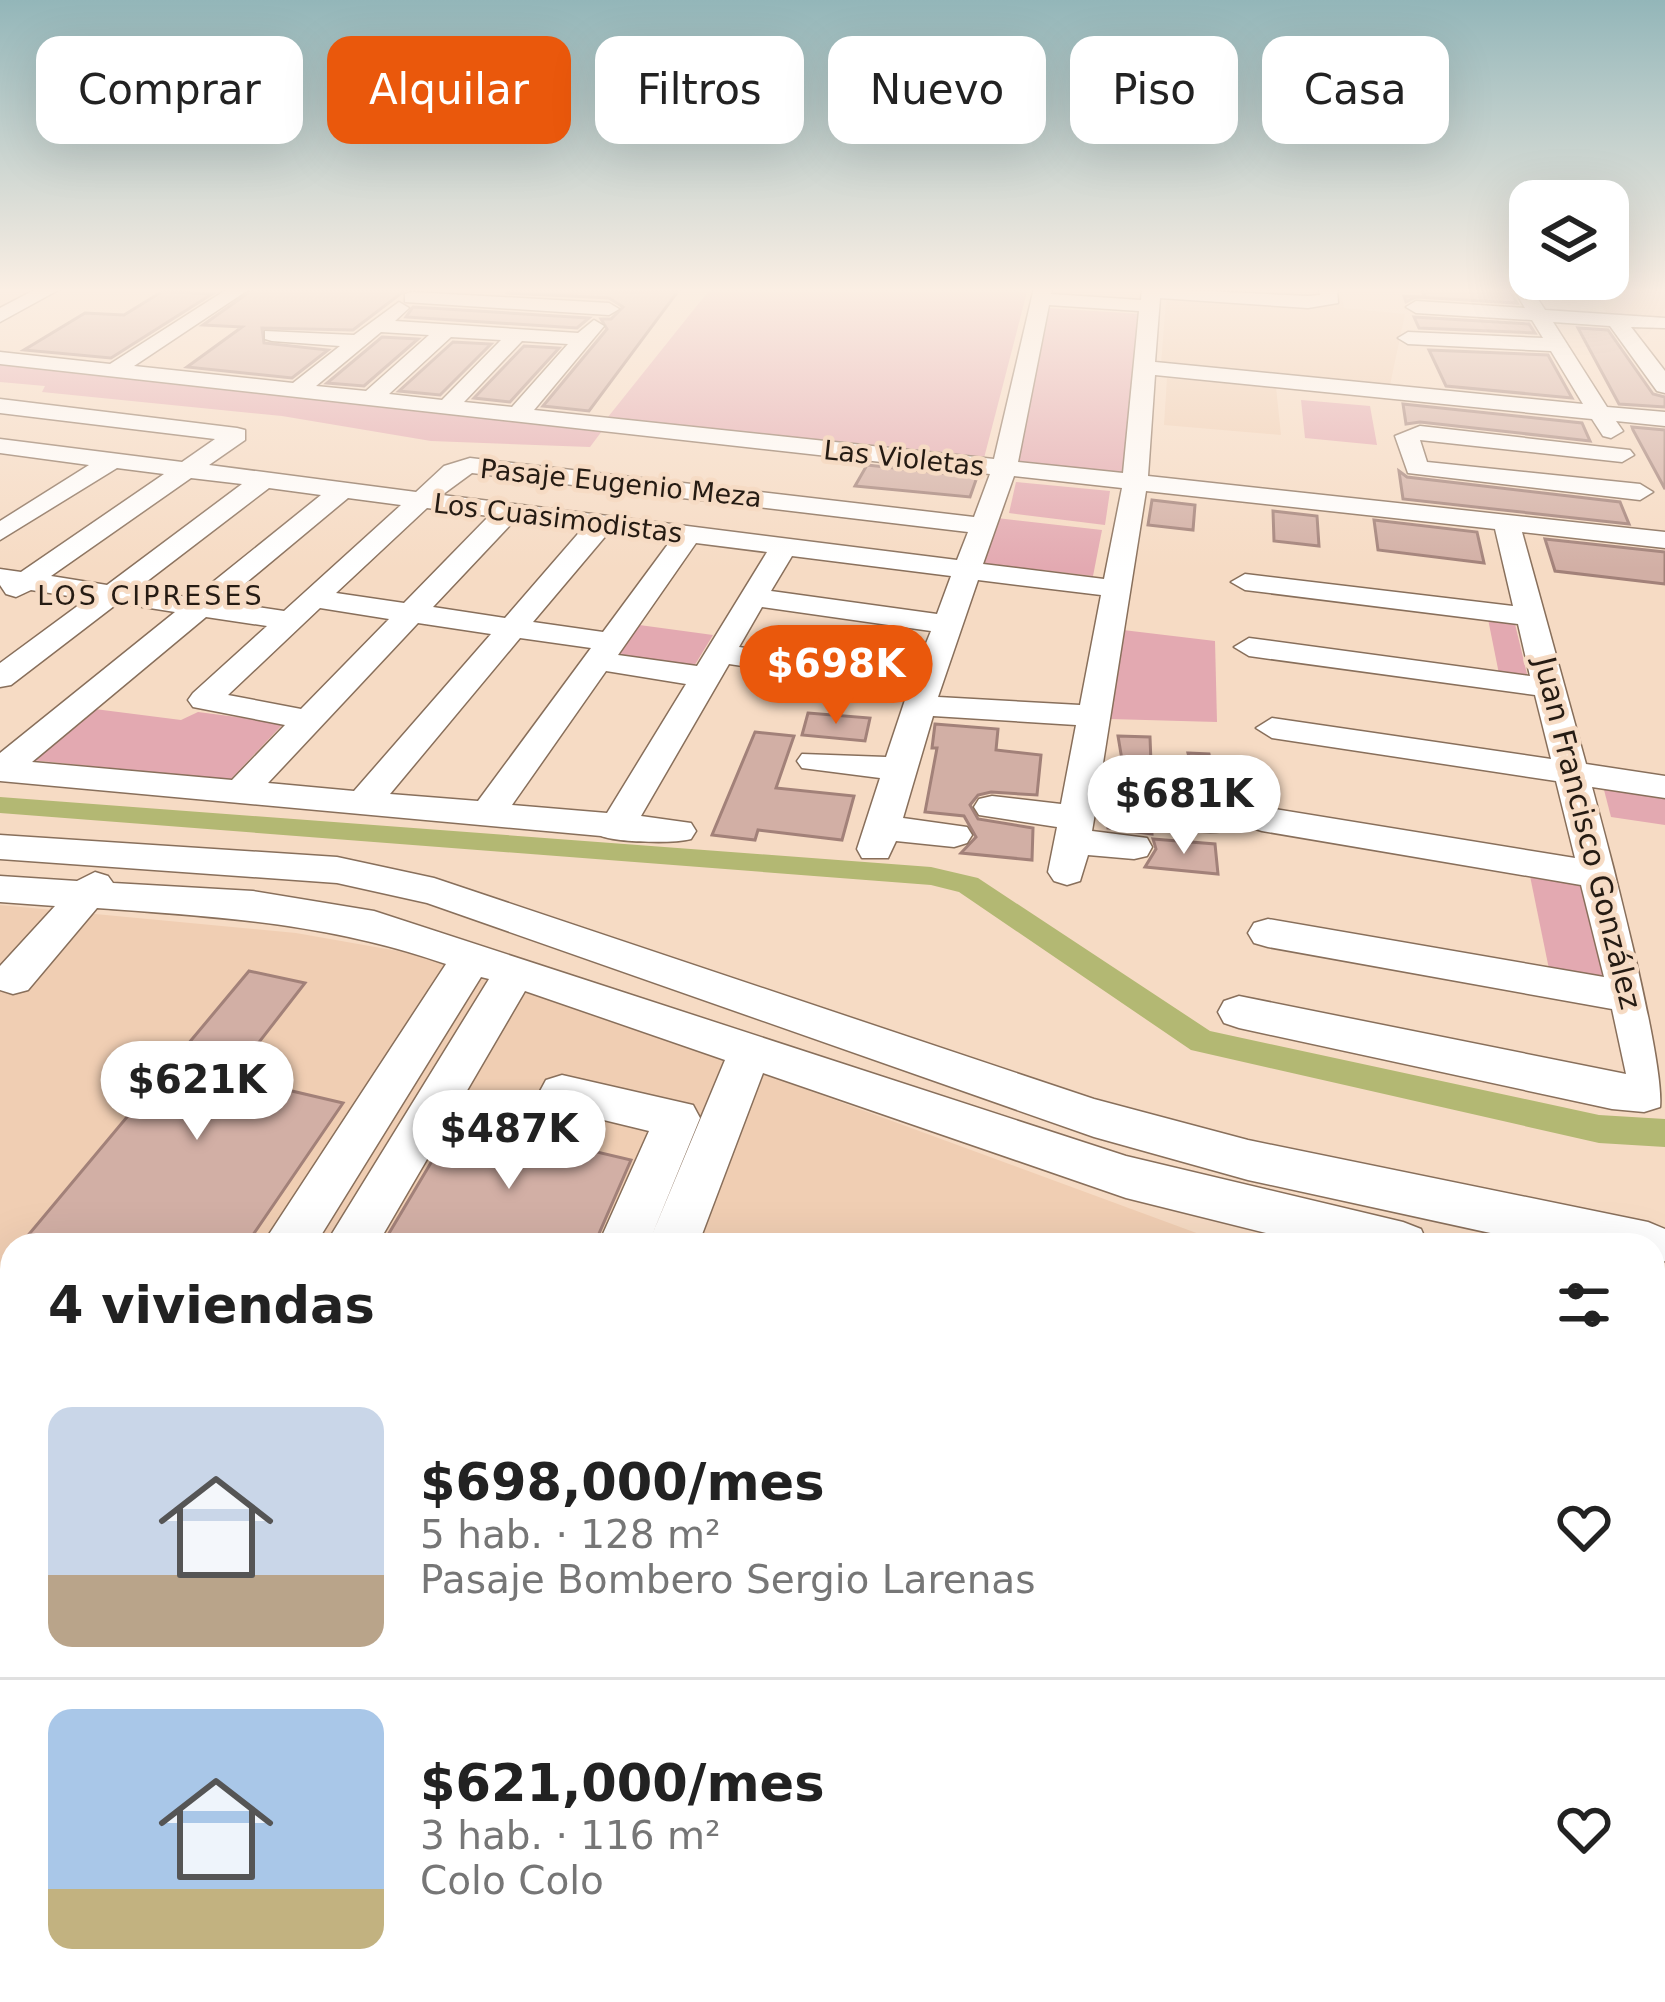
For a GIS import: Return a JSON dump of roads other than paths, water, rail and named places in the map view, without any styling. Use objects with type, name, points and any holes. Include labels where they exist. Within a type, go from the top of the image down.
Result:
[{"type":"street","name":"Las Violetas","points":[[213,381],[1664,540]]},
{"type":"street","points":[[297,391],[309,381]]},
{"type":"street","points":[[369,400],[390,381]]},
{"type":"street","points":[[445,409],[472,381]]},
{"type":"street","points":[[517,416],[547,381]]},
{"type":"street","points":[[954,835],[878,838],[922,694],[1004,469],[1023,381]]},
{"type":"street","points":[[1072,844],[1135,483],[1146,381]]},
{"type":"street","points":[[1286,381],[1665,419]]},
{"type":"street","points":[[1589,381],[1622,455],[1647,488],[1664,540]]},
{"type":"street","points":[[0,406],[237,434],[13,579],[0,599]]},
{"type":"street","points":[[1622,455],[1420,433],[1407,436],[1417,468],[1647,488]]},
{"type":"street","name":"Los Cuasimodistas","points":[[0,446],[1117,589]]},
{"type":"street","points":[[0,473],[37,451]]},
{"type":"street","points":[[0,532],[112,460]]},
{"type":"street","name":"Pasaje Eugenio Meza","points":[[309,720],[204,700],[453,471],[470,465],[982,526]]},
{"type":"street","points":[[0,678],[264,480]]},
{"type":"street","points":[[364,802],[513,628],[589,522],[610,481]]},
{"type":"street","points":[[0,770],[343,490]]},
{"type":"street","points":[[242,791],[509,512]]},
{"type":"street","name":"Juan Francisco González","points":[[1239,1012],[1644,1094],[1649,1072],[1506,522]]},
{"type":"street","points":[[488,813],[689,534]]},
{"type":"street","points":[[616,829],[784,546]]},
{"type":"street","points":[[13,579],[291,621]]},
{"type":"street","points":[[1245,582],[1532,617]]},
{"type":"street","points":[[753,597],[947,624]]},
{"type":"street","points":[[315,599],[513,628],[604,651],[1093,716]]},
{"type":"street","points":[[1249,647],[1551,688]]},
{"type":"street","points":[[1272,728],[1665,787]]},
{"type":"street","points":[[814,761],[899,769]]},
{"type":"street","points":[[0,770],[678,831]]},
{"type":"street","points":[[1084,772],[1178,780],[1180,817],[1220,821]]},
{"type":"street","points":[[992,807],[1072,844],[1134,847]]},
{"type":"street","points":[[1262,819],[1600,875]]},
{"type":"street","points":[[0,847],[337,870],[434,891],[1094,1118],[1545,1233]]},
{"type":"street","points":[[13,979],[82,895],[108,874],[171,857]]},
{"type":"street","points":[[0,890],[253,905],[374,925],[1126,1177],[1353,1233]]},
{"type":"street","points":[[1268,933],[1630,997]]},
{"type":"street","points":[[295,1233],[494,965]]},
{"type":"street","points":[[356,1233],[494,965]]},
{"type":"street","points":[[678,1233],[752,1052],[757,1002]]},
{"type":"street","points":[[752,1052],[804,1018]]},
{"type":"street","points":[[562,1093],[677,1118],[628,1233]]},
{"type":"waterway","points":[[0,805],[931,876],[968,885],[1202,1041],[1599,1129],[1665,1133]]},
{"type":"district","name":"LOS CIPRESES","points":[[151,595]]}]
